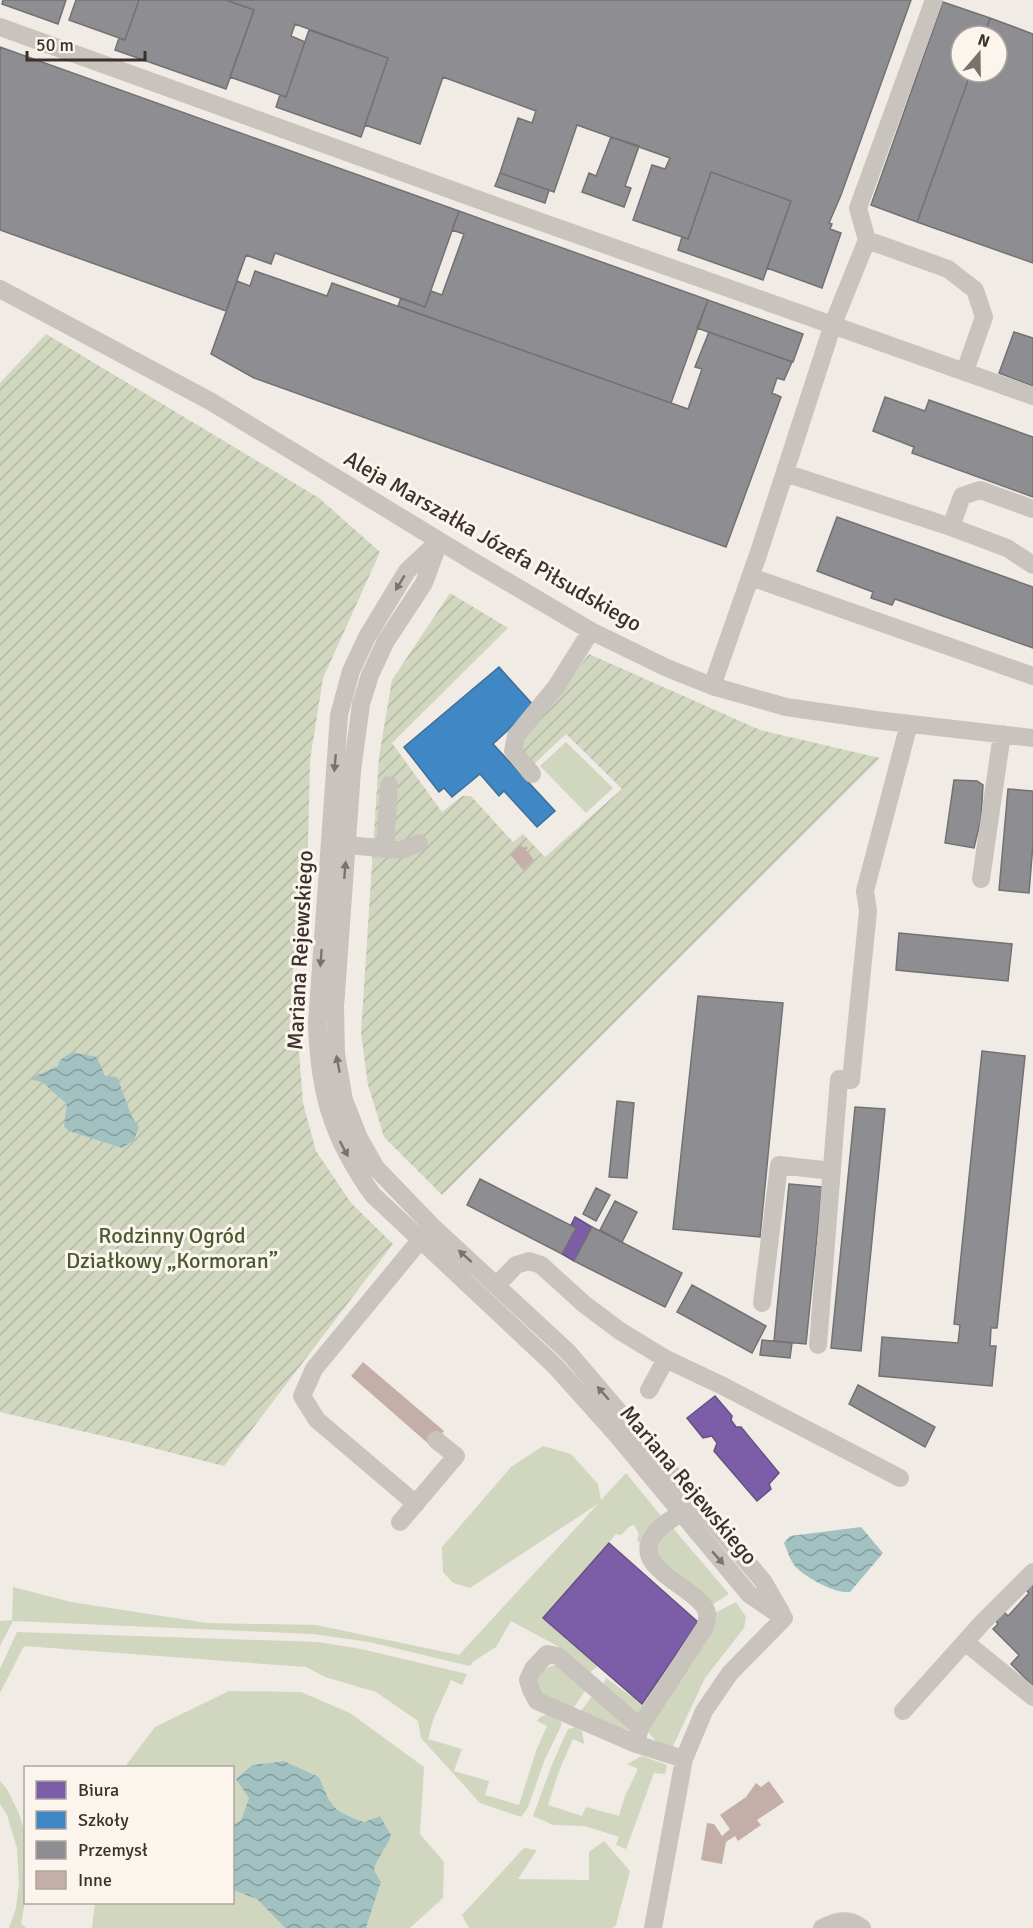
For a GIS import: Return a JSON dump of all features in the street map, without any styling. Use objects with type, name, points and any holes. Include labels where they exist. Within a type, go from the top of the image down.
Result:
[{"type":"street","points":[[712,686],[751,577],[833,324],[867,240],[858,208],[934,0]]},
{"type":"street","points":[[0,27],[1033,396]]},
{"type":"street","points":[[867,240],[948,269],[975,290],[984,317],[965,371]]},
{"type":"street","name":"Aleja Marszałka Józefa Piłsudskiego","points":[[3,296],[210,401],[591,631],[667,668],[712,686],[786,707],[1033,738]]},
{"type":"street","points":[[785,473],[951,527],[1007,548],[1033,565]]},
{"type":"street","points":[[951,527],[962,496],[980,490],[1033,509]]},
{"type":"street","name":"Mariana Rejewskiego","points":[[440,541],[424,583],[386,641],[370,675],[361,704],[352,771],[335,1007],[336,1054],[344,1100],[359,1138],[376,1168],[432,1226],[568,1352],[763,1581],[784,1618]]},
{"type":"street","name":"Mariana Rejewskiego","points":[[440,541],[407,571],[360,650],[345,687],[339,715],[317,1023],[318,1058],[327,1107],[340,1141],[373,1195],[555,1366],[616,1434],[680,1514],[749,1594],[784,1618]]},
{"type":"street","points":[[751,577],[1033,676]]},
{"type":"street","points":[[532,774],[513,751],[516,736],[556,687],[591,631]]},
{"type":"street","points":[[818,1345],[839,1079],[851,1080],[868,911],[858,892],[891,795],[909,724]]},
{"type":"street","points":[[981,879],[1002,734]]},
{"type":"street","points":[[385,848],[389,785]]},
{"type":"street","points":[[891,795],[906,806]]},
{"type":"street","points":[[347,845],[402,850],[419,843]]},
{"type":"street","points":[[762,1303],[778,1165],[832,1171]]},
{"type":"street","points":[[416,1504],[317,1420],[302,1396],[314,1369],[432,1226]]},
{"type":"street","points":[[497,1285],[516,1265],[529,1261],[541,1265],[584,1304],[620,1331],[666,1359],[900,1478]]},
{"type":"street","points":[[649,1390],[666,1359]]},
{"type":"street","points":[[400,1522],[456,1456],[436,1440]]},
{"type":"street","points":[[638,1736],[705,1627],[707,1613],[701,1604],[653,1565],[649,1553],[652,1537],[667,1522],[696,1502]]},
{"type":"street","points":[[903,1711],[965,1641],[1033,1572]]},
{"type":"street","points":[[653,1928],[684,1759],[704,1711],[730,1673],[784,1618]]},
{"type":"street","points":[[965,1641],[1033,1697]]},
{"type":"street","points":[[638,1736],[558,1656],[547,1654],[533,1668],[528,1680],[537,1701],[638,1736],[684,1759]]},
{"type":"street","points":[[822,1928],[842,1920],[862,1928]]},
{"type":"green space","name":"Rodzinny Ogród Działkowy „Kormoran”","points":[[46,334],[319,498],[380,552],[323,678],[310,760],[308,844],[293,972],[303,1103],[316,1151],[351,1203],[393,1244],[224,1466],[0,1412],[0,383]]},
{"type":"green space","points":[[450,593],[508,628],[392,743],[442,812],[462,796],[471,796],[513,842],[523,834],[545,857],[622,789],[566,734],[533,765],[518,748],[589,654],[760,730],[880,758],[442,1195],[384,1137],[368,1085],[361,1033],[379,757],[392,680]]},
{"type":"green space","points":[[566,742],[613,788],[586,813],[540,766]]},
{"type":"green space","points":[[543,1446],[571,1454],[598,1484],[601,1500],[626,1473],[662,1517],[642,1546],[637,1540],[639,1534],[634,1525],[621,1535],[616,1534],[544,1618],[598,1666],[589,1673],[563,1649],[511,1621],[496,1647],[470,1666],[369,1642],[313,1634],[13,1621],[0,1646],[0,1621],[12,1620],[13,1587],[71,1602],[207,1623],[316,1625],[459,1655],[598,1504],[470,1588],[453,1583],[443,1572],[442,1547],[511,1467]]},
{"type":"green space","points":[[672,1527],[729,1594],[710,1606],[659,1563],[655,1543]]},
{"type":"green space","points":[[736,1602],[746,1617],[744,1628],[705,1678],[673,1746],[661,1747],[648,1732],[649,1722],[713,1614]]},
{"type":"green space","points":[[17,1632],[318,1642],[361,1649],[467,1674],[462,1685],[451,1680],[433,1720],[428,1739],[462,1749],[454,1771],[489,1781],[485,1795],[519,1805],[536,1751],[547,1726],[537,1721],[548,1714],[559,1718],[562,1724],[545,1759],[528,1807],[521,1817],[480,1803],[421,1738],[418,1721],[376,1692],[325,1677],[306,1667],[24,1646],[0,1693],[0,1669]]},
{"type":"green space","points":[[685,1640],[690,1644],[642,1716],[635,1715],[603,1685],[606,1678],[642,1704]]},
{"type":"green space","points":[[555,1665],[586,1689],[573,1709],[545,1696],[537,1685],[542,1672]]},
{"type":"green space","points":[[229,1691],[301,1692],[350,1713],[424,1767],[420,1834],[444,1862],[443,1898],[410,1928],[366,1928],[381,1882],[374,1870],[390,1834],[380,1816],[364,1822],[345,1814],[334,1806],[319,1777],[284,1761],[252,1765],[237,1779],[249,1798],[241,1820],[234,1824],[234,1766],[127,1766],[155,1727]]},
{"type":"green space","points":[[593,1695],[632,1728],[632,1732],[580,1712]]},
{"type":"green space","points":[[576,1727],[582,1731],[584,1744],[573,1739],[548,1805],[582,1816],[586,1807],[619,1816],[625,1796],[638,1769],[627,1764],[642,1756],[667,1765],[665,1774],[654,1773],[626,1849],[616,1845],[619,1837],[585,1826],[553,1825],[533,1816],[568,1729]]},
{"type":"green space","points":[[0,1781],[7,1789],[24,1829],[25,1904],[21,1924],[26,1928],[9,1928],[16,1908],[19,1883],[17,1848],[7,1815],[0,1804]]},
{"type":"green space","points":[[604,1841],[630,1871],[616,1925],[612,1928],[469,1928],[462,1915],[524,1848],[537,1850],[518,1879],[589,1880],[589,1852]]},
{"type":"green space","points":[[234,1890],[257,1899],[285,1928],[92,1928],[95,1904],[234,1904]]},
{"type":"water","points":[[72,1052],[97,1057],[105,1076],[117,1077],[132,1117],[139,1127],[134,1140],[122,1148],[69,1131],[64,1126],[67,1104],[42,1082],[29,1079],[58,1066],[60,1060]]},
{"type":"water","points":[[861,1527],[883,1553],[850,1592],[828,1588],[805,1575],[794,1565],[784,1543],[790,1536]]},
{"type":"water","points":[[284,1761],[319,1777],[331,1802],[339,1811],[364,1822],[380,1816],[391,1835],[374,1870],[381,1882],[366,1928],[285,1928],[257,1899],[234,1890],[234,1824],[241,1820],[249,1798],[236,1779],[252,1765]]},
{"type":"building: Biura","points":[[575,1217],[592,1227],[574,1261],[562,1254],[576,1228],[571,1225]]},
{"type":"building: Biura","points":[[715,1396],[732,1416],[731,1420],[736,1427],[741,1427],[779,1473],[769,1484],[771,1489],[757,1501],[714,1451],[717,1443],[712,1436],[703,1438],[687,1418]]},
{"type":"building: Biura","points":[[609,1543],[698,1622],[642,1704],[543,1618]]},
{"type":"building: Szkoły","points":[[499,667],[534,706],[493,744],[555,811],[537,827],[504,791],[499,796],[480,774],[452,797],[444,788],[439,792],[404,747]]},
{"type":"building: Przemysł","points":[[3,0],[66,0],[58,24],[2,4]]},
{"type":"building: Przemysł","points":[[76,0],[139,0],[125,40],[69,20]]},
{"type":"building: Przemysł","points":[[139,0],[226,0],[254,10],[226,89],[115,50],[119,38],[125,40]]},
{"type":"building: Przemysł","points":[[226,0],[911,0],[829,223],[832,224],[830,229],[841,233],[822,288],[767,268],[791,201],[711,172],[688,239],[633,220],[652,165],[665,169],[670,158],[577,125],[554,192],[500,173],[518,118],[532,123],[536,111],[443,77],[420,144],[365,125],[388,58],[295,24],[291,36],[305,42],[286,97],[230,77],[254,10]]},
{"type":"building: Przemysł","points":[[943,2],[990,18],[988,24],[949,24],[949,84],[967,84],[917,222],[871,205]]},
{"type":"building: Przemysł","points":[[990,18],[1006,24],[988,24]]},
{"type":"building: Przemysł","points":[[1009,25],[1033,34],[1033,263],[917,222],[967,84],[1009,84]]},
{"type":"building: Przemysł","points":[[309,30],[388,58],[361,137],[276,107],[280,95],[286,97]]},
{"type":"building: Przemysł","points":[[0,47],[459,211],[425,307],[275,253],[271,264],[246,255],[226,311],[0,230]]},
{"type":"building: Przemysł","points":[[611,137],[639,146],[625,186],[631,188],[624,207],[582,192],[589,173],[596,176]]},
{"type":"building: Przemysł","points":[[711,172],[791,201],[763,280],[678,250],[682,237],[688,239]]},
{"type":"building: Przemysł","points":[[500,173],[549,190],[545,203],[495,186]]},
{"type":"building: Przemysł","points":[[459,211],[708,300],[671,403],[398,306],[401,298],[425,307],[431,291],[442,295],[464,234],[452,230]]},
{"type":"building: Przemysł","points":[[255,271],[327,296],[332,283],[688,409],[702,369],[695,367],[709,332],[792,362],[784,380],[777,378],[772,393],[781,397],[726,547],[254,378],[211,354],[237,281],[250,286]]},
{"type":"building: Przemysł","points":[[708,300],[803,334],[793,362],[697,328]]},
{"type":"building: Przemysł","points":[[1014,332],[1033,338],[1033,386],[999,373]]},
{"type":"building: Przemysł","points":[[885,397],[925,411],[929,400],[1033,437],[1033,497],[912,453],[914,447],[873,431]]},
{"type":"building: Przemysł","points":[[837,517],[1033,587],[1033,648],[895,599],[892,605],[871,598],[873,592],[817,571]]},
{"type":"building: Przemysł","points":[[954,780],[977,781],[983,785],[981,819],[974,848],[945,843]]},
{"type":"building: Przemysł","points":[[1008,789],[1033,791],[1033,844],[1029,893],[999,890]]},
{"type":"building: Przemysł","points":[[899,933],[1012,944],[1008,981],[896,970]]},
{"type":"building: Przemysł","points":[[698,996],[783,1003],[760,1237],[673,1229]]},
{"type":"building: Przemysł","points":[[982,1051],[1025,1056],[997,1328],[991,1328],[990,1346],[996,1346],[992,1386],[879,1376],[882,1337],[958,1343],[960,1325],[954,1324]]},
{"type":"building: Przemysł","points":[[617,1101],[634,1103],[627,1178],[609,1177]]},
{"type":"building: Przemysł","points":[[855,1107],[885,1109],[861,1351],[831,1348]]},
{"type":"building: Przemysł","points":[[480,1179],[576,1228],[562,1254],[467,1205]]},
{"type":"building: Przemysł","points":[[789,1184],[822,1187],[806,1344],[774,1341]]},
{"type":"building: Przemysł","points":[[596,1188],[610,1195],[596,1221],[583,1214]]},
{"type":"building: Przemysł","points":[[615,1201],[637,1212],[622,1242],[600,1230]]},
{"type":"building: Przemysł","points":[[592,1227],[682,1273],[665,1307],[574,1261]]},
{"type":"building: Przemysł","points":[[692,1285],[766,1326],[752,1353],[677,1312]]},
{"type":"building: Przemysł","points":[[762,1340],[792,1343],[790,1358],[760,1355]]},
{"type":"building: Przemysł","points":[[858,1385],[935,1427],[925,1447],[849,1404]]},
{"type":"building: Przemysł","points":[[1033,1583],[1033,1686],[1011,1664],[1019,1655],[993,1629],[998,1624],[996,1621],[1004,1612],[1008,1616],[1029,1593],[1026,1590]]},
{"type":"building: Inne","points":[[521,845],[528,848],[526,850],[534,860],[523,870],[510,854]]},
{"type":"building: Inne","points":[[363,1362],[444,1431],[431,1446],[351,1376]]},
{"type":"building: Inne","points":[[769,1781],[784,1802],[757,1820],[761,1825],[738,1841],[735,1836],[726,1842],[722,1864],[701,1860],[707,1823],[714,1824],[722,1836],[730,1829],[720,1815],[746,1797],[756,1783],[761,1787]]}]
